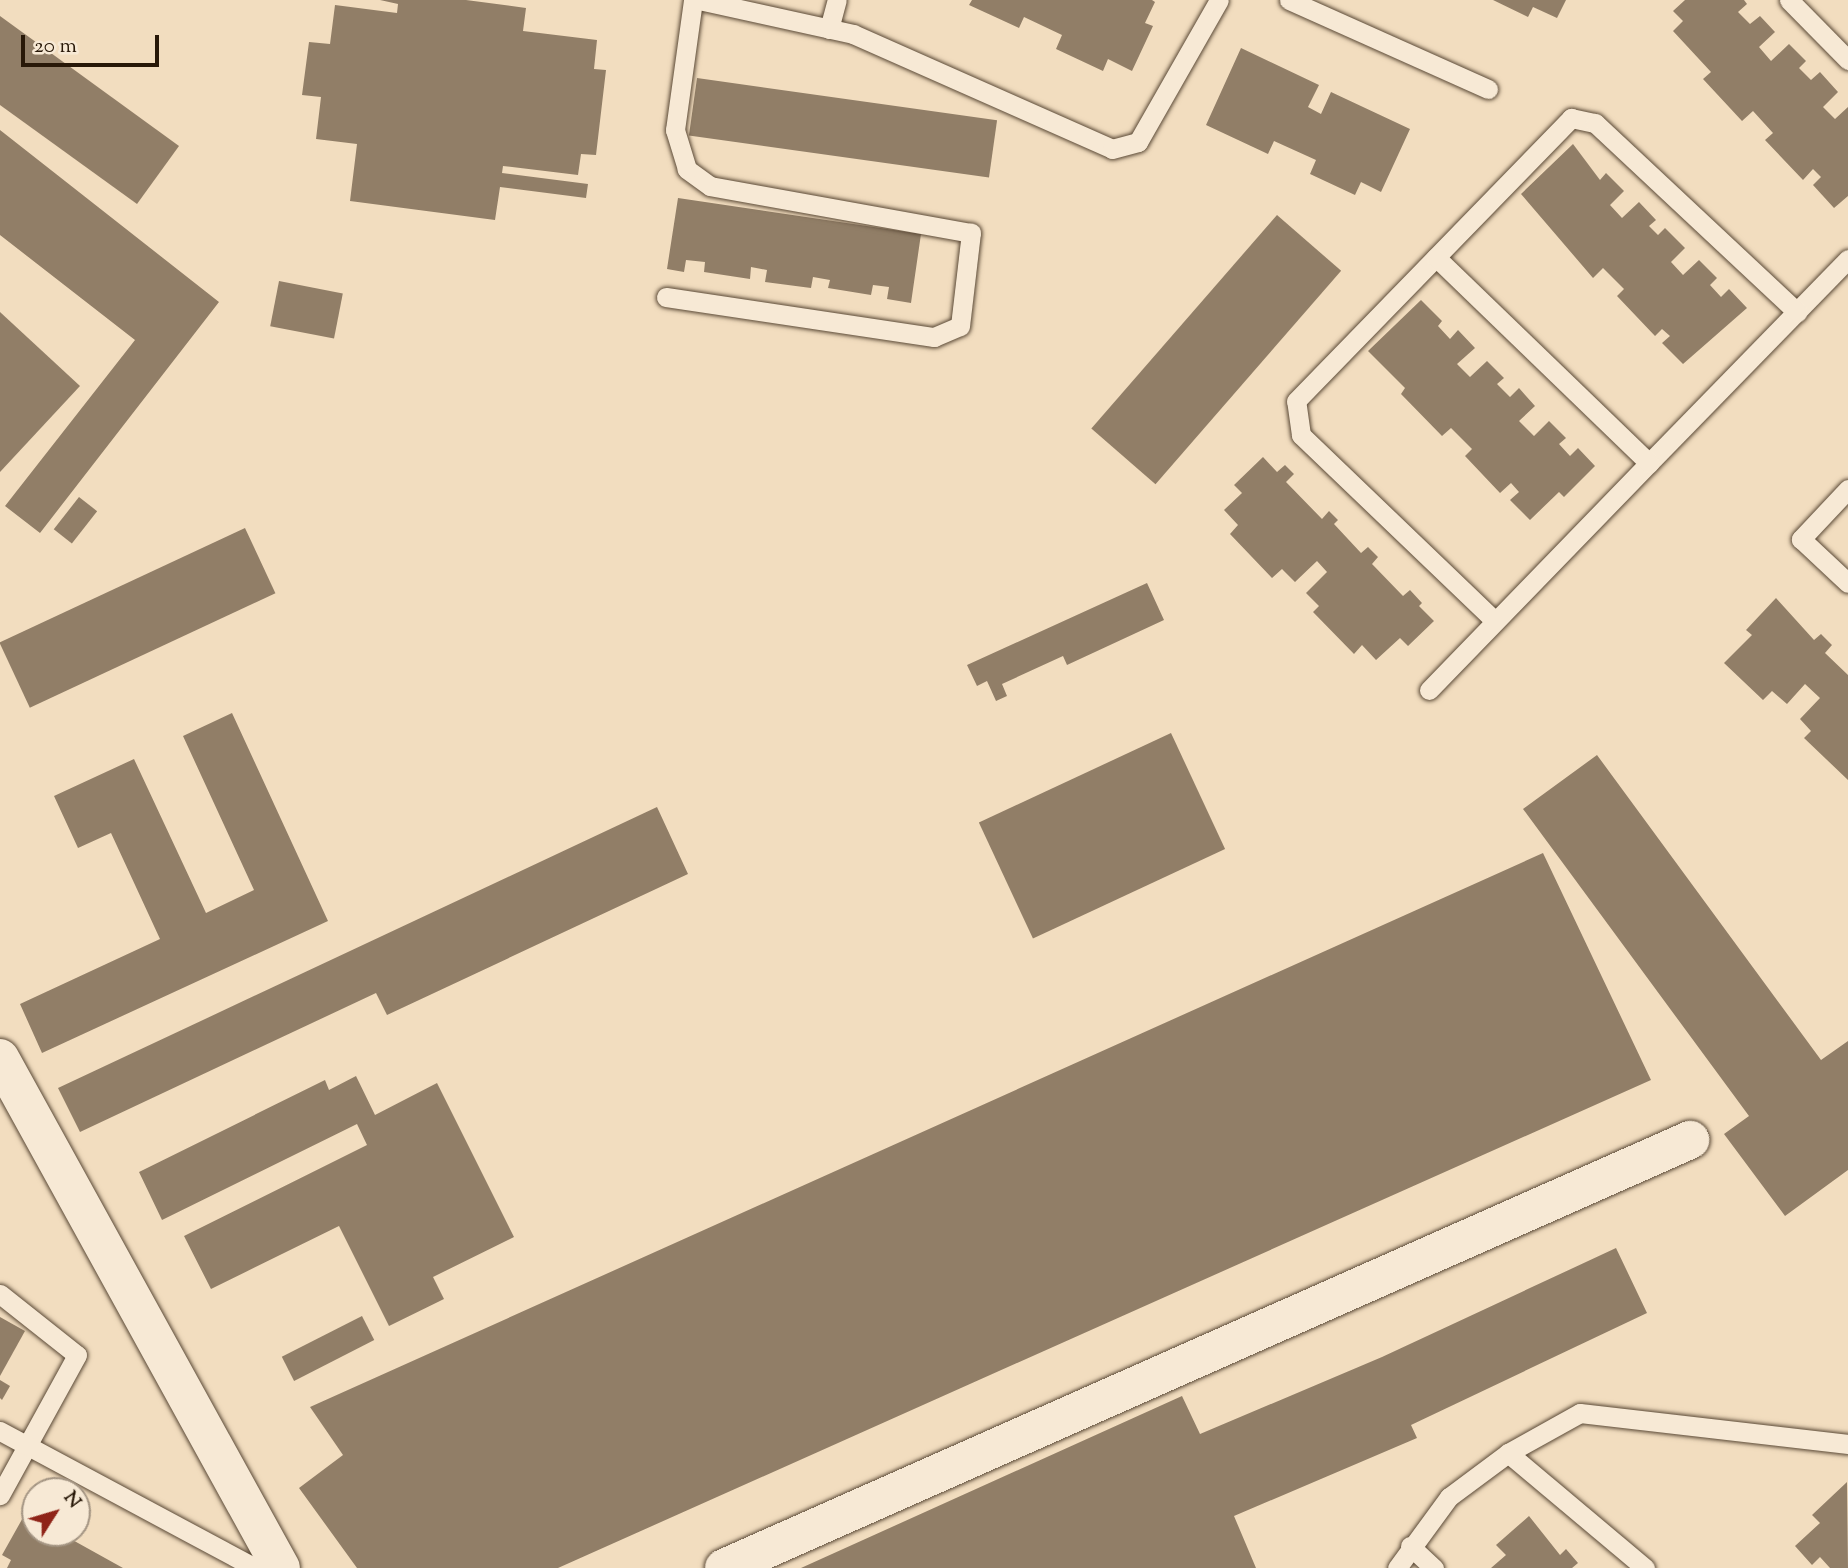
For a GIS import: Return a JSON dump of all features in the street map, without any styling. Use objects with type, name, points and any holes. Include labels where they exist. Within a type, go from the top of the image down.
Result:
[{"type":"street","points":[[0,1058],[281,1568]]},
{"type":"street","points":[[724,1568],[1690,1140]]},
{"type":"lane","points":[[666,297],[934,337],[960,326],[971,233],[710,186],[687,169],[675,130],[693,0]]},
{"type":"lane","points":[[699,0],[853,34],[1112,149],[1138,142],[1219,0]]},
{"type":"lane","points":[[829,29],[838,0]]},
{"type":"lane","points":[[1289,0],[1488,89]]},
{"type":"lane","points":[[1789,0],[1848,60]]},
{"type":"lane","points":[[1495,621],[1301,435],[1296,401],[1571,118],[1595,122],[1797,312]]},
{"type":"lane","points":[[1436,257],[1649,463]]},
{"type":"lane","points":[[1429,690],[1848,259]]},
{"type":"lane","points":[[1848,489],[1801,539],[1848,583]]},
{"type":"lane","points":[[0,1294],[77,1355],[0,1495]]},
{"type":"lane","points":[[1397,1568],[1410,1546],[1449,1497],[1508,1453],[1580,1413],[1848,1444]]},
{"type":"lane","points":[[0,1431],[29,1444],[256,1568]]},
{"type":"lane","points":[[1508,1453],[1645,1568]]},
{"type":"lane","points":[[1410,1546],[1434,1568]]},
{"type":"building","points":[[380,0],[466,0],[526,8],[523,31],[597,40],[594,69],[606,70],[596,155],[581,154],[578,175],[503,166],[502,173],[588,184],[586,198],[500,187],[495,220],[350,201],[357,144],[316,139],[321,97],[302,95],[309,42],[330,44],[335,5],[397,13],[398,4]]},
{"type":"building","points":[[972,0],[1155,2],[1145,23],[1153,26],[1132,71],[1108,59],[1103,71],[1056,49],[1062,35],[1024,17],[1019,28],[969,5]]},
{"type":"building","points":[[1493,0],[1566,0],[1557,18],[1533,7],[1528,17]]},
{"type":"building","points":[[1685,0],[1744,0],[1747,4],[1738,12],[1750,24],[1760,16],[1775,32],[1759,47],[1771,61],[1789,44],[1806,61],[1799,68],[1811,80],[1820,72],[1838,92],[1823,107],[1835,119],[1848,107],[1848,196],[1834,208],[1813,185],[1821,177],[1813,169],[1803,180],[1765,140],[1773,133],[1753,111],[1742,121],[1703,79],[1711,72],[1673,31],[1683,21],[1673,11]]},
{"type":"building","points":[[0,16],[179,146],[137,204],[0,105]]},
{"type":"building","points":[[1241,48],[1319,85],[1308,107],[1321,114],[1331,92],[1410,129],[1381,192],[1361,182],[1355,195],[1310,174],[1316,160],[1274,141],[1268,154],[1206,125]]},
{"type":"building","points":[[697,78],[997,120],[989,178],[689,135]]},
{"type":"building","points":[[0,130],[219,302],[40,533],[5,506],[135,340],[0,235]]},
{"type":"building","points":[[1573,144],[1600,180],[1606,173],[1624,191],[1610,205],[1622,218],[1639,202],[1656,220],[1649,226],[1658,235],[1665,228],[1685,248],[1671,262],[1683,275],[1699,260],[1717,278],[1710,285],[1721,297],[1729,289],[1747,308],[1683,364],[1662,343],[1670,336],[1662,329],[1655,336],[1617,296],[1624,289],[1603,268],[1593,278],[1521,194]]},
{"type":"building","points":[[678,198],[921,234],[911,303],[887,299],[889,287],[873,285],[871,295],[828,288],[830,280],[813,277],[811,288],[765,282],[767,270],[751,267],[750,279],[704,272],[705,262],[686,260],[684,272],[667,269]]},
{"type":"building","points":[[1277,215],[1341,271],[1155,484],[1091,429]]},
{"type":"building","points":[[279,281],[343,293],[334,339],[270,326]]},
{"type":"building","points":[[1421,300],[1442,321],[1438,326],[1450,339],[1458,330],[1475,348],[1457,364],[1470,377],[1487,361],[1504,378],[1497,384],[1510,397],[1519,388],[1535,406],[1519,421],[1534,436],[1549,421],[1566,438],[1559,444],[1570,456],[1578,448],[1595,466],[1564,497],[1559,492],[1530,520],[1510,500],[1519,492],[1511,483],[1500,493],[1465,456],[1472,449],[1451,428],[1442,436],[1401,394],[1405,388],[1368,351]]},
{"type":"building","points":[[0,312],[80,386],[0,472]]},
{"type":"building","points":[[1263,457],[1277,472],[1285,465],[1294,474],[1286,482],[1322,519],[1329,511],[1338,520],[1334,524],[1361,553],[1368,547],[1378,557],[1372,564],[1403,596],[1410,590],[1422,603],[1419,606],[1434,621],[1408,646],[1400,638],[1376,660],[1362,645],[1354,654],[1313,612],[1319,606],[1306,593],[1327,572],[1317,561],[1295,582],[1282,569],[1272,578],[1230,534],[1238,525],[1224,510],[1242,493],[1234,485]]},
{"type":"building","points":[[79,497],[97,511],[72,543],[54,529]]},
{"type":"building","points":[[245,528],[275,593],[30,708],[0,642]]},
{"type":"building","points":[[1147,583],[1164,620],[1067,665],[1063,656],[1002,684],[1007,696],[996,701],[987,681],[977,686],[967,665]]},
{"type":"building","points":[[1776,598],[1814,640],[1821,634],[1832,645],[1825,653],[1848,675],[1848,780],[1804,738],[1811,731],[1800,719],[1820,698],[1805,684],[1787,704],[1772,691],[1763,700],[1724,663],[1752,635],[1746,630]]},
{"type":"building","points":[[232,713],[328,921],[42,1053],[20,1004],[160,939],[111,833],[78,848],[54,796],[134,759],[206,913],[254,890],[183,736]]},
{"type":"building","points":[[1171,733],[1225,849],[1033,939],[979,823]]},
{"type":"building","points":[[1597,755],[1821,1060],[1848,1041],[1848,1170],[1785,1216],[1724,1134],[1749,1116],[1523,809]]},
{"type":"building","points":[[657,807],[688,874],[387,1015],[376,993],[80,1132],[58,1088]]},
{"type":"building","points":[[1543,853],[1651,1080],[558,1568],[357,1568],[299,1488],[343,1455],[310,1407]]},
{"type":"building","points":[[356,1076],[375,1115],[437,1083],[514,1237],[433,1277],[444,1299],[389,1326],[339,1226],[211,1289],[184,1236],[367,1145],[357,1124],[162,1220],[139,1172],[325,1080],[329,1090]]},
{"type":"building","points":[[1616,1248],[1647,1313],[1411,1425],[1417,1438],[1234,1516],[1256,1568],[801,1568],[1182,1396],[1200,1434],[1382,1357]]},
{"type":"building","points":[[362,1316],[374,1340],[294,1381],[282,1357]]},
{"type":"building","points":[[0,1317],[25,1331],[0,1376]]},
{"type":"building","points":[[0,1380],[10,1386],[2,1400],[0,1398]]},
{"type":"building","points":[[1847,1482],[1848,1568],[1830,1568],[1820,1557],[1812,1565],[1795,1546],[1820,1523],[1812,1515]]},
{"type":"building","points":[[1529,1516],[1560,1555],[1566,1549],[1578,1563],[1572,1568],[1491,1568],[1506,1555],[1496,1545]]},
{"type":"building","points":[[21,1521],[21,1547],[85,1547],[123,1568],[7,1568],[11,1560],[2,1555]]}]
